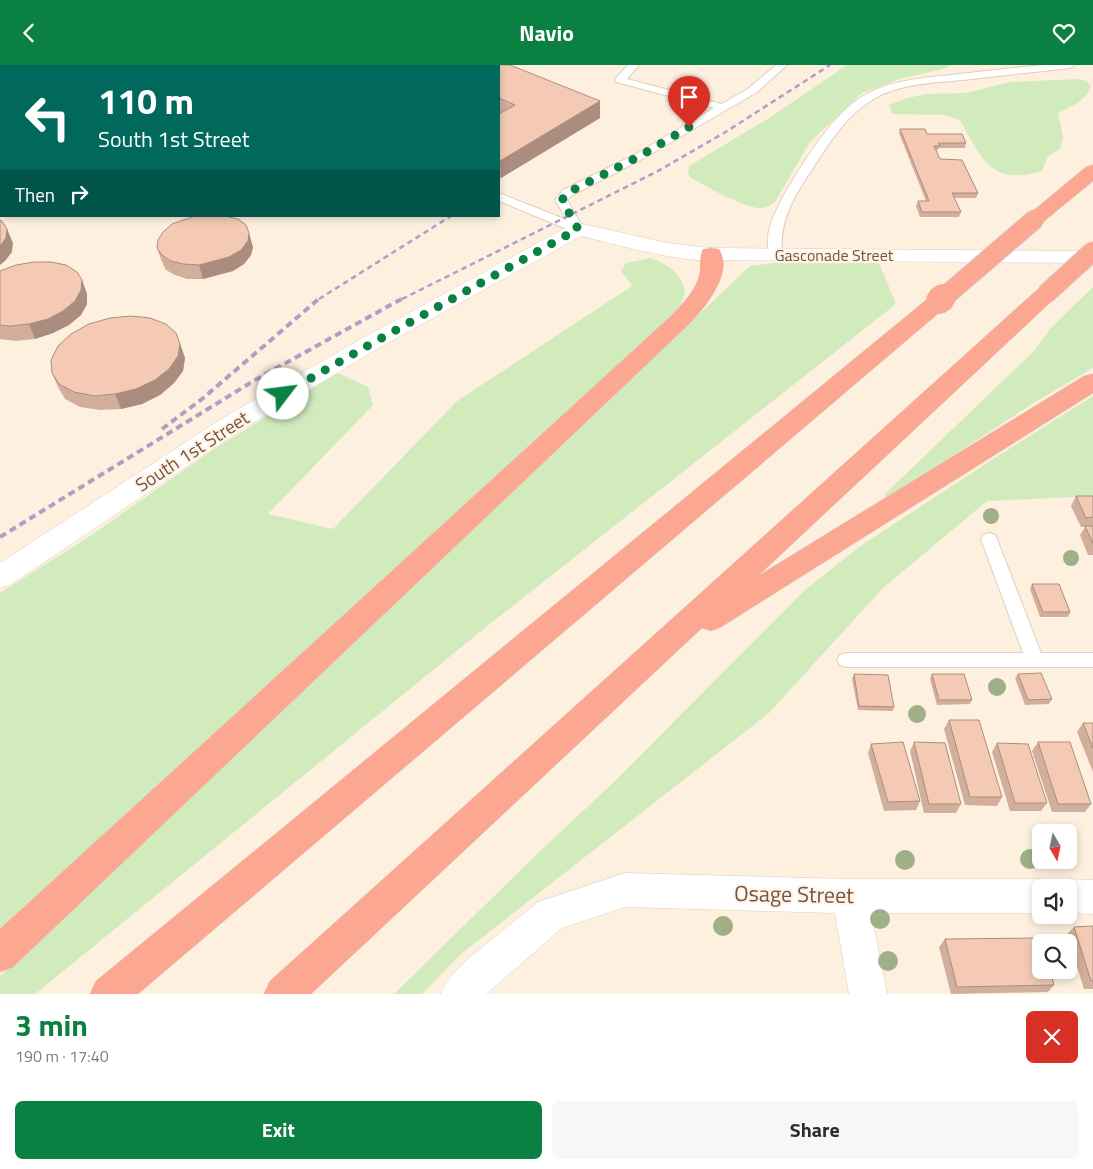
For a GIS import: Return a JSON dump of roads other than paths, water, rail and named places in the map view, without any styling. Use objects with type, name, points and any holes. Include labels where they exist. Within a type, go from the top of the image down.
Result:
[{"type":"highway","points":[[109,994],[1093,171]]},
{"type":"highway","points":[[283,994],[1093,251]]},
{"type":"highway","points":[[0,954],[695,306],[711,274],[711,254]]},
{"type":"highway","points":[[658,651],[889,510],[1093,382]]},
{"type":"street","name":"Gasconade Street","points":[[578,229],[667,249],[711,254],[1093,257]]},
{"type":"street","name":"South 1st Street","points":[[0,577],[232,424],[369,345],[578,229]]},
{"type":"street","name":"Osage Street","points":[[460,994],[481,972],[551,914],[626,890],[850,896],[1032,896]]},
{"type":"street","points":[[850,896],[868,994]]},
{"type":"street","points":[[1077,897],[1093,897]]},
{"type":"lane","points":[[634,65],[620,80],[722,107]]},
{"type":"lane","points":[[578,229],[562,200],[567,193],[640,156],[753,90],[782,65]]},
{"type":"lane","points":[[776,255],[774,241],[776,226],[796,182],[856,106],[875,93],[916,82],[1070,65]]},
{"type":"lane","points":[[500,197],[578,229]]},
{"type":"lane","points":[[989,539],[1035,660]]},
{"type":"lane","points":[[846,660],[1093,660]]},
{"type":"railway","points":[[402,299],[658,171],[724,133],[830,65]]},
{"type":"railway","points":[[319,299],[449,217]]},
{"type":"railway","points":[[162,429],[202,399],[321,297]]},
{"type":"railway","points":[[0,537],[255,380],[405,297]]}]
